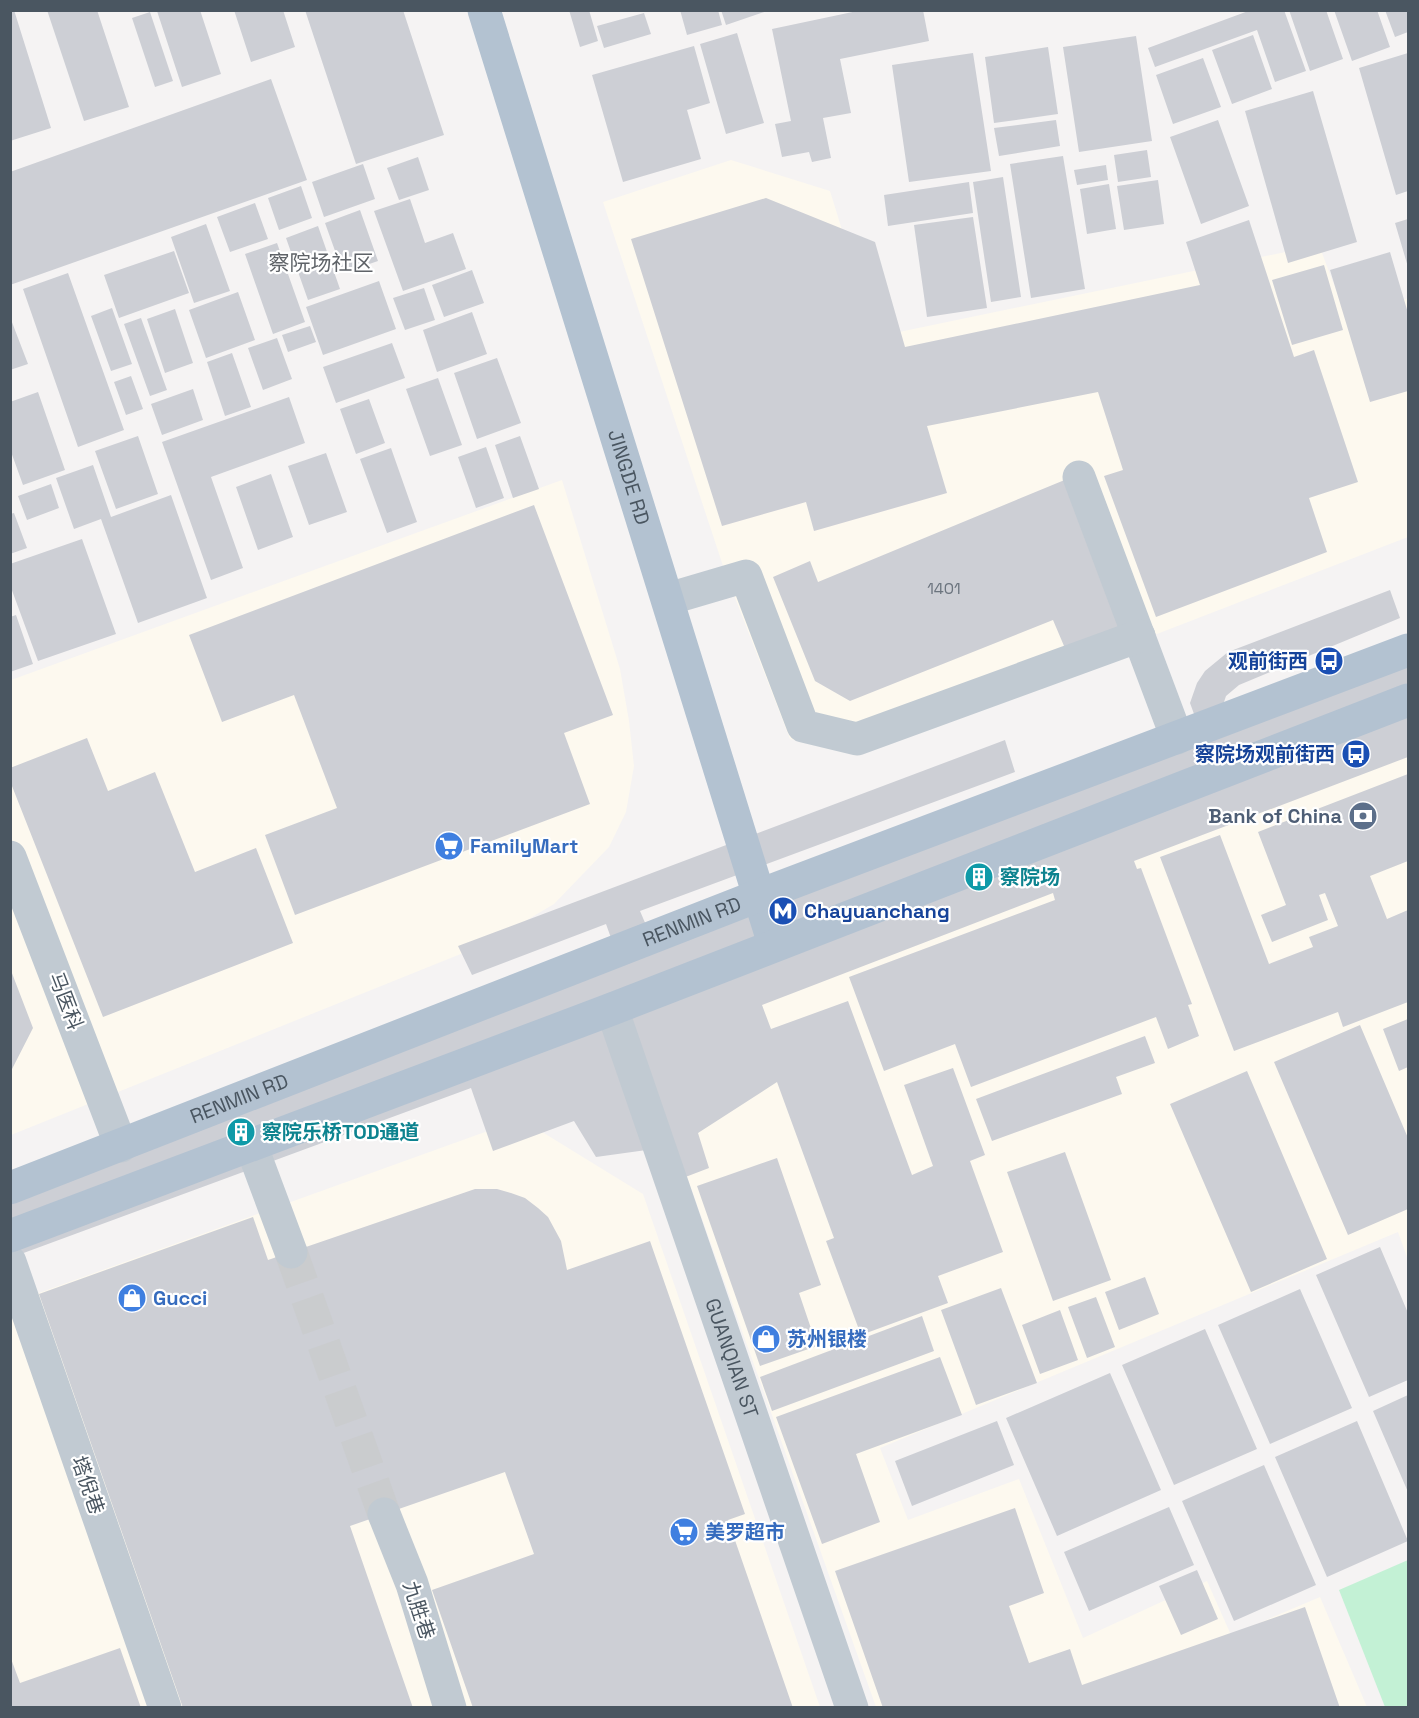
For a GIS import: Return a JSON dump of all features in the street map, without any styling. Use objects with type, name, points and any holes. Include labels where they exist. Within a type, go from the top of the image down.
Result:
[{"type":"main road","name":"JINGDE RD","points":[[484,10],[774,944]]},
{"type":"main road","name":"RENMIN RD","points":[[10,1188],[760,895],[1408,650]]},
{"type":"main road","points":[[10,1236],[612,1009],[774,944],[1408,700]]},
{"type":"street","points":[[1079,477],[1177,738]]},
{"type":"street","points":[[668,599],[746,576],[803,726],[857,739],[1139,636]]},
{"type":"street","name":"马医科","points":[[10,857],[121,1146]]},
{"type":"street","name":"GUANQIAN ST","points":[[612,1009],[852,1707]]},
{"type":"street","points":[[251,1145],[291,1252]]},
{"type":"street","name":"塔倪巷","points":[[10,1262],[165,1707]]},
{"type":"street","name":"九胜巷","points":[[384,1514],[412,1584],[450,1707]]},
{"type":"shaded area","points":[[731,160],[830,191],[875,337],[1319,245],[1348,322],[1408,298],[1408,537],[849,753],[790,739],[725,572],[603,202]]},
{"type":"shaded area","points":[[562,480],[620,669],[629,721],[634,766],[626,812],[609,847],[554,904],[488,943],[11,1135],[11,680]]},
{"type":"shaded area","points":[[1408,752],[1408,1260],[1398,1232],[880,1448],[908,1520],[1019,1479],[1083,1638],[1207,1581],[1231,1635],[1320,1597],[1367,1707],[876,1707],[684,1168],[715,1092],[688,1014]]},
{"type":"shaded area","points":[[521,1119],[643,1194],[820,1707],[11,1708],[11,1303]]},
{"type":"green space","points":[[1408,1560],[1408,1707],[1385,1707],[1339,1590]]},
{"type":"building","points":[[10,10],[14,10],[51,128],[10,141]]},
{"type":"building","points":[[47,10],[97,10],[129,107],[84,121]]},
{"type":"building","points":[[200,10],[221,74],[182,87],[157,11]]},
{"type":"building","points":[[234,10],[283,10],[295,47],[251,62]]},
{"type":"building","points":[[305,10],[403,10],[444,135],[356,164]]},
{"type":"building","points":[[569,10],[589,10],[598,41],[580,47]]},
{"type":"building","points":[[680,10],[718,10],[722,25],[687,35]]},
{"type":"building","points":[[721,10],[767,10],[767,11],[726,25]]},
{"type":"building","points":[[862,10],[923,10],[929,41],[840,59],[851,113],[823,118],[831,158],[812,162],[809,152],[782,157],[775,124],[791,121],[772,29]]},
{"type":"building","points":[[1251,10],[1284,10],[1306,71],[1275,82],[1257,30],[1155,67],[1148,48]]},
{"type":"building","points":[[1289,10],[1326,10],[1343,59],[1310,71]]},
{"type":"building","points":[[1334,10],[1377,10],[1390,47],[1352,61]]},
{"type":"building","points":[[1385,10],[1408,10],[1408,32],[1395,37]]},
{"type":"building","points":[[150,12],[173,81],[155,87],[132,18]]},
{"type":"building","points":[[644,13],[651,34],[604,48],[597,26]]},
{"type":"building","points":[[737,33],[764,123],[726,134],[700,44]]},
{"type":"building","points":[[1253,35],[1272,89],[1232,104],[1212,50]]},
{"type":"building","points":[[1136,36],[1152,141],[1079,152],[1063,47]]},
{"type":"building","points":[[694,46],[710,103],[687,110],[701,159],[623,182],[592,75]]},
{"type":"building","points":[[1048,47],[1058,114],[994,123],[985,57]]},
{"type":"building","points":[[973,53],[991,171],[909,182],[892,65]]},
{"type":"building","points":[[1408,53],[1408,191],[1396,195],[1359,68]]},
{"type":"building","points":[[1203,58],[1221,107],[1173,124],[1156,75]]},
{"type":"building","points":[[271,79],[307,180],[10,285],[10,172]]},
{"type":"building","points":[[1313,91],[1357,242],[1288,263],[1245,111]]},
{"type":"building","points":[[1056,120],[1060,146],[999,156],[994,128]]},
{"type":"building","points":[[1218,120],[1249,206],[1201,224],[1170,137]]},
{"type":"building","points":[[1147,150],[1151,177],[1118,182],[1114,155]]},
{"type":"building","points":[[1063,156],[1085,289],[1031,298],[1010,164]]},
{"type":"building","points":[[418,157],[429,190],[399,200],[387,168]]},
{"type":"building","points":[[363,164],[375,199],[324,217],[312,182]]},
{"type":"building","points":[[1106,165],[1108,180],[1077,185],[1074,170]]},
{"type":"building","points":[[1003,177],[1021,297],[991,302],[973,182]]},
{"type":"building","points":[[1158,180],[1164,224],[1124,230],[1117,186]]},
{"type":"building","points":[[969,182],[973,213],[888,226],[884,195]]},
{"type":"building","points":[[1109,184],[1116,229],[1087,234],[1080,189]]},
{"type":"building","points":[[301,186],[312,218],[279,230],[268,198]]},
{"type":"building","points":[[766,198],[875,242],[905,347],[1200,285],[1186,242],[1249,220],[1294,357],[1314,350],[1358,482],[1309,498],[1327,552],[1156,617],[1104,476],[1123,470],[1098,392],[927,426],[947,493],[814,531],[806,502],[722,526],[631,239]]},
{"type":"building","points":[[410,199],[425,243],[453,233],[466,269],[403,291],[374,211]]},
{"type":"building","points":[[255,203],[268,239],[230,252],[217,217]]},
{"type":"building","points":[[360,210],[378,261],[343,273],[325,223]]},
{"type":"building","points":[[973,217],[987,308],[927,317],[914,225]]},
{"type":"building","points":[[1408,219],[1408,267],[1395,223]]},
{"type":"building","points":[[206,224],[230,291],[194,303],[171,237]]},
{"type":"building","points":[[318,226],[340,289],[308,300],[286,238]]},
{"type":"building","points":[[277,243],[305,322],[273,334],[245,254]]},
{"type":"building","points":[[174,251],[189,293],[119,318],[104,275]]},
{"type":"building","points":[[1390,252],[1408,313],[1408,391],[1370,402],[1330,270]]},
{"type":"building","points":[[1324,265],[1343,330],[1292,345],[1272,280]]},
{"type":"building","points":[[472,270],[484,303],[444,317],[432,285]]},
{"type":"building","points":[[68,273],[124,430],[78,447],[23,289]]},
{"type":"building","points":[[379,281],[396,329],[323,355],[306,307]]},
{"type":"building","points":[[424,288],[435,320],[405,330],[393,298]]},
{"type":"building","points":[[238,292],[255,340],[206,358],[189,310]]},
{"type":"building","points":[[112,308],[132,364],[111,371],[91,316]]},
{"type":"building","points":[[175,309],[193,363],[165,373],[147,319]]},
{"type":"building","points":[[472,312],[487,354],[437,372],[423,330]]},
{"type":"building","points":[[10,317],[28,364],[10,370]]},
{"type":"building","points":[[141,318],[167,390],[150,396],[124,324]]},
{"type":"building","points":[[310,326],[316,342],[288,352],[282,335]]},
{"type":"building","points":[[277,338],[292,379],[263,390],[248,348]]},
{"type":"building","points":[[392,343],[405,378],[336,403],[323,367]]},
{"type":"building","points":[[232,353],[251,407],[225,416],[207,362]]},
{"type":"building","points":[[497,358],[521,423],[477,439],[454,373]]},
{"type":"building","points":[[131,376],[143,409],[126,415],[114,382]]},
{"type":"building","points":[[438,378],[462,445],[430,456],[406,389]]},
{"type":"building","points":[[193,389],[203,420],[162,435],[151,404]]},
{"type":"building","points":[[38,392],[65,470],[23,485],[10,449],[10,402]]},
{"type":"building","points":[[289,397],[305,443],[211,477],[243,568],[211,580],[162,442]]},
{"type":"building","points":[[369,399],[385,443],[356,454],[340,409]]},
{"type":"building","points":[[138,436],[158,494],[116,509],[95,451]]},
{"type":"building","points":[[520,436],[539,489],[513,498],[495,445]]},
{"type":"building","points":[[486,447],[504,498],[476,508],[458,457]]},
{"type":"building","points":[[391,448],[417,522],[387,533],[360,459]]},
{"type":"building","points":[[326,453],[347,512],[309,525],[288,466]]},
{"type":"building","points":[[93,465],[111,517],[171,495],[207,598],[138,623],[101,519],[74,529],[56,478]]},
{"type":"building","points":[[271,474],[293,537],[258,550],[236,487]]},
{"type":"building","points":[[1067,479],[1121,631],[1067,653],[1053,620],[850,701],[815,681],[773,577],[810,561],[818,582]]},
{"type":"building","points":[[51,484],[59,508],[27,520],[18,496]]},
{"type":"building","points":[[534,505],[613,715],[564,733],[590,804],[295,915],[265,835],[337,808],[294,695],[222,722],[189,635]]},
{"type":"building","points":[[14,513],[27,548],[10,554],[10,514]]},
{"type":"building","points":[[82,539],[116,634],[38,661],[10,585],[10,564]]},
{"type":"building","points":[[1390,590],[1400,618],[1239,685],[1226,696],[1222,708],[1408,656],[1408,757],[1134,861],[1137,869],[1141,868],[1192,1004],[1188,1005],[1199,1036],[1168,1049],[1156,1017],[971,1087],[955,1044],[884,1071],[849,977],[1055,900],[1053,893],[762,1005],[771,1029],[848,1001],[912,1175],[933,1166],[904,1085],[953,1068],[985,1155],[970,1161],[1003,1252],[938,1276],[948,1303],[861,1335],[826,1241],[834,1238],[777,1082],[698,1133],[709,1168],[675,1181],[661,1148],[596,1157],[574,1121],[493,1151],[471,1088],[10,1258],[10,1176],[616,952],[606,924],[472,975],[458,946],[1005,740],[1015,772],[640,911],[652,939],[1201,733],[1190,703],[1197,683],[1205,671],[1228,652]]},
{"type":"building","points":[[16,615],[33,664],[10,672],[10,617]]},
{"type":"building","points":[[87,738],[108,791],[155,772],[195,872],[256,848],[293,943],[103,1017],[10,781],[10,768]]},
{"type":"building","points":[[1408,774],[1408,861],[1370,876],[1387,919],[1408,910],[1408,1002],[1343,1027],[1338,1012],[1234,1051],[1160,857],[1220,835],[1269,964],[1313,947],[1309,937],[1338,926],[1325,893],[1319,895],[1328,920],[1272,942],[1261,915],[1286,905],[1258,832]]},
{"type":"building","points":[[10,968],[33,1028],[10,1073]]},
{"type":"building","points":[[1408,1019],[1408,1067],[1399,1071],[1383,1029]]},
{"type":"building","points":[[1360,1025],[1408,1138],[1408,1209],[1348,1235],[1274,1062]]},
{"type":"building","points":[[1145,1036],[1155,1063],[1116,1077],[1122,1094],[992,1141],[976,1099]]},
{"type":"building","points":[[1247,1071],[1327,1259],[1251,1292],[1170,1104]]},
{"type":"building","points":[[1065,1152],[1111,1280],[1053,1301],[1007,1172]]},
{"type":"building","points":[[777,1158],[821,1285],[799,1293],[817,1346],[760,1366],[697,1186]]},
{"type":"building","points":[[475,1189],[497,1189],[511,1193],[525,1198],[538,1208],[548,1217],[561,1241],[567,1270],[650,1241],[745,1514],[728,1520],[793,1708],[473,1708],[432,1590],[534,1554],[505,1472],[350,1526],[413,1708],[183,1708],[39,1294],[253,1217],[268,1260]]},
{"type":"building","points":[[1380,1247],[1408,1313],[1408,1380],[1369,1397],[1316,1275]]},
{"type":"building","points":[[1145,1277],[1159,1314],[1119,1330],[1105,1292]]},
{"type":"building","points":[[1001,1288],[1037,1383],[976,1405],[941,1310]]},
{"type":"building","points":[[1300,1289],[1352,1408],[1270,1444],[1218,1325]]},
{"type":"building","points":[[1096,1297],[1115,1347],[1087,1358],[1068,1307]]},
{"type":"building","points":[[1060,1310],[1078,1360],[1040,1374],[1022,1325]]},
{"type":"building","points":[[922,1316],[934,1351],[772,1411],[760,1377]]},
{"type":"building","points":[[1205,1329],[1257,1449],[1174,1485],[1122,1365]]},
{"type":"building","points":[[940,1357],[962,1415],[856,1454],[880,1522],[822,1544],[776,1417]]},
{"type":"building","points":[[1110,1373],[1161,1490],[1057,1536],[1006,1418]]},
{"type":"building","points":[[1408,1395],[1408,1492],[1373,1411]]},
{"type":"building","points":[[997,1421],[1014,1465],[912,1506],[895,1461]]},
{"type":"building","points":[[1357,1421],[1408,1541],[1327,1577],[1275,1457]]},
{"type":"building","points":[[1264,1465],[1316,1585],[1234,1621],[1182,1501]]},
{"type":"building","points":[[1169,1507],[1194,1565],[1089,1611],[1064,1552]]},
{"type":"building","points":[[1015,1508],[1044,1593],[1009,1606],[1029,1663],[1070,1649],[1082,1685],[1305,1607],[1340,1708],[883,1708],[835,1571]]},
{"type":"building","points":[[1197,1570],[1218,1619],[1181,1635],[1159,1586]]},
{"type":"building","points":[[120,1648],[141,1708],[10,1708],[10,1656],[20,1683]]},
{"type":"tunnel","points":[[291,1252],[384,1514]]},
{"type":"place","name":"观前街西","points":[[1329,661]]},
{"type":"place","name":"察院场观前街西","points":[[1356,754]]},
{"type":"place","name":"Bank of China","points":[[1363,816]]},
{"type":"place","name":"FamilyMart","points":[[449,846]]},
{"type":"place","name":"察院场","points":[[979,877]]},
{"type":"place","name":"Chayuanchang","points":[[783,911]]},
{"type":"place","name":"察院乐桥TOD通道","points":[[241,1132]]},
{"type":"place","name":"Gucci","points":[[132,1298]]},
{"type":"place","name":"苏州银楼","points":[[766,1339]]},
{"type":"place","name":"美罗超市","points":[[684,1532]]},
{"type":"district","name":"察院场社区","points":[[321,262]]}]
